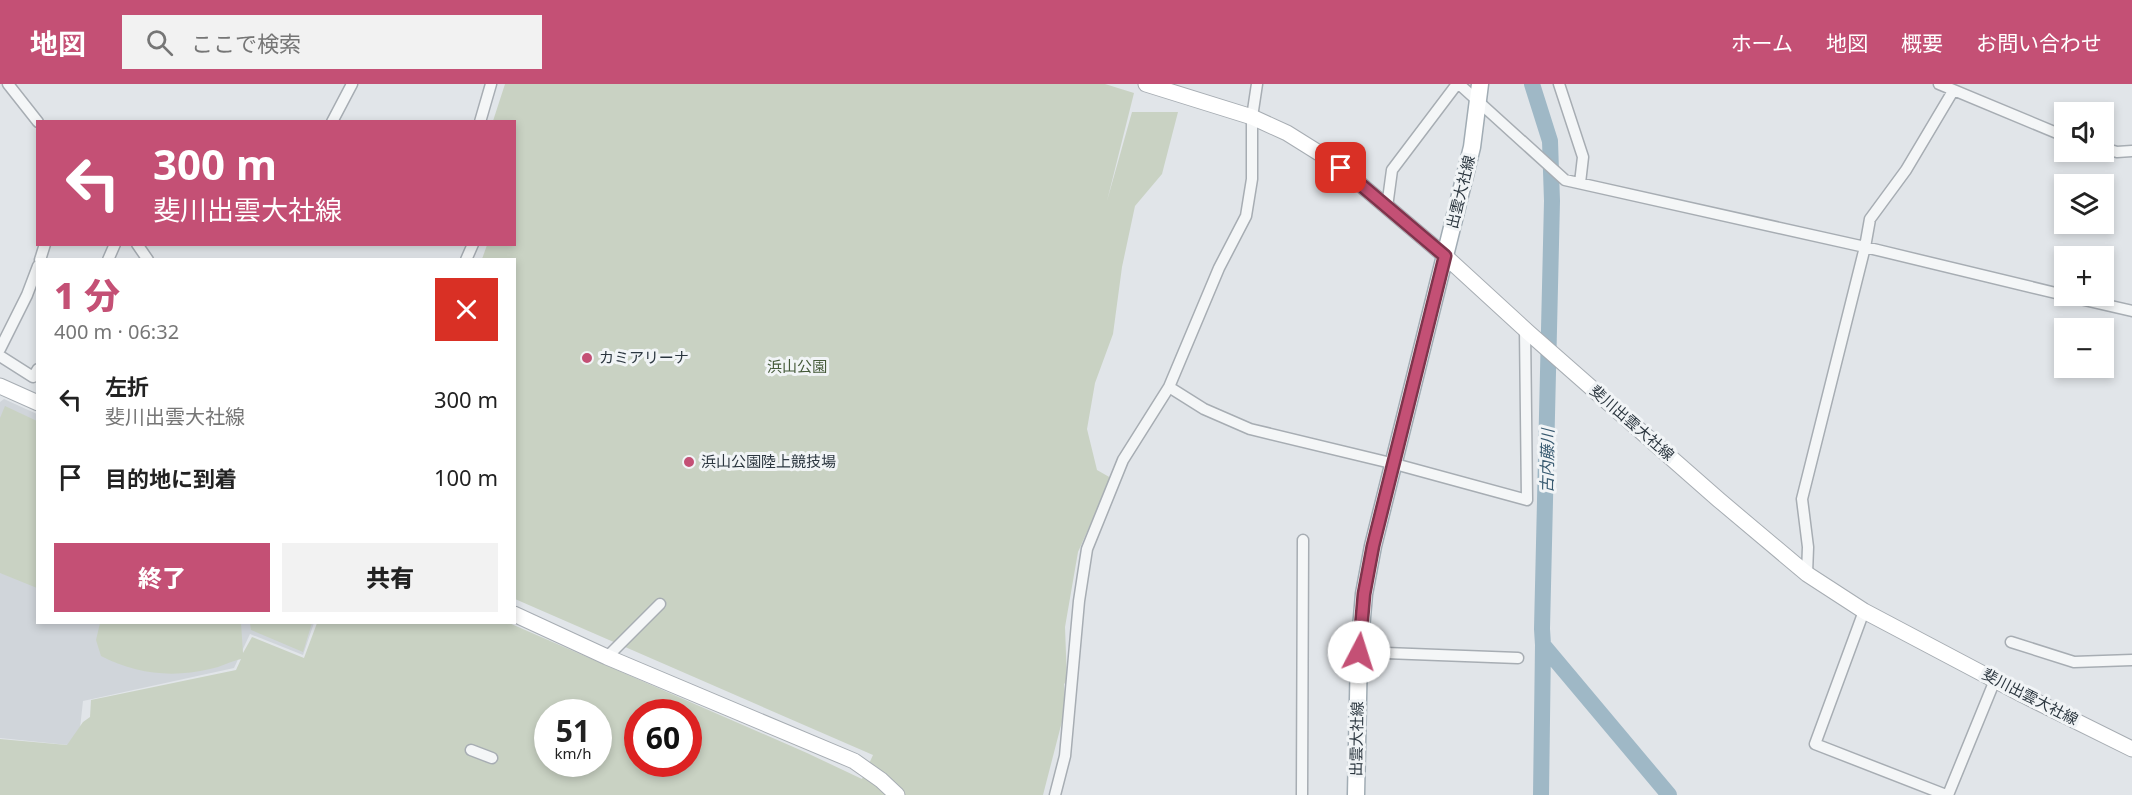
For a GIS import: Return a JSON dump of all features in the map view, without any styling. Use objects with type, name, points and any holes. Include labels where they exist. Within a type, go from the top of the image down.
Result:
[{"type":"main road","name":"斐川出雲大社線","points":[[1146,84],[1252,117],[1287,133],[1327,158],[1445,256],[1527,331],[1807,574],[1864,611],[1995,680],[2132,748]]},
{"type":"main road","name":"出雲大社線","points":[[1356,795],[1359,652],[1364,594],[1373,546],[1472,147],[1480,92]]},
{"type":"main road","points":[[0,386],[36,402]]},
{"type":"main road","points":[[516,615],[607,657],[854,761],[881,780],[897,795]]},
{"type":"street","points":[[8,84],[36,120]]},
{"type":"street","points":[[333,120],[352,84]]},
{"type":"street","points":[[481,120],[491,84]]},
{"type":"street","points":[[1054,795],[1065,756],[1086,549],[1123,460],[1169,387],[1215,277],[1246,216],[1252,179],[1252,117],[1257,84]]},
{"type":"street","points":[[1387,207],[1392,171],[1458,84],[1480,92],[1538,154],[1566,180],[2054,292]]},
{"type":"street","points":[[1559,84],[1583,157],[1575,182]]},
{"type":"street","points":[[1939,84],[1953,92],[2054,132]]},
{"type":"street","points":[[1807,574],[1808,547],[1802,499],[1870,219],[1905,171],[1953,92]]},
{"type":"street","points":[[2114,151],[2132,151]]},
{"type":"street","points":[[138,246],[147,258]]},
{"type":"street","points":[[0,349],[27,296],[36,271]]},
{"type":"street","points":[[2111,306],[2132,311]]},
{"type":"street","points":[[1169,387],[1204,409],[1250,429],[1395,464],[1527,500],[1527,331]]},
{"type":"street","points":[[0,356],[33,377],[36,372]]},
{"type":"street","points":[[1302,795],[1303,540]]},
{"type":"street","points":[[607,657],[660,604]]},
{"type":"street","points":[[1864,611],[1815,744],[1947,795],[1995,680]]},
{"type":"street","points":[[2011,642],[2074,662],[2132,660]]},
{"type":"street","points":[[1359,652],[1518,658]]},
{"type":"street","points":[[471,750],[492,758]]},
{"type":"shaded area","points":[[4,399],[36,414],[36,624],[314,624],[303,655],[250,634],[234,668],[83,701],[78,746],[0,738],[0,402]]},
{"type":"green space","name":"浜山公園","points":[[505,84],[1105,84],[1134,93],[1107,201],[1132,112],[1178,112],[1162,174],[1135,206],[1122,267],[1113,334],[1095,383],[1087,429],[1097,470],[1111,478],[1078,552],[1065,627],[1066,706],[1043,795],[0,795],[0,739],[67,745],[83,722],[90,717],[91,700],[236,670],[241,659],[196,672],[168,674],[127,667],[101,656],[96,640],[100,624],[241,624],[243,653],[252,637],[304,658],[317,624],[512,624],[683,699],[624,699],[624,777],[702,777],[702,707],[862,779],[873,755],[516,599],[516,258],[482,258],[487,246],[516,246],[516,120],[493,120]]},
{"type":"green space","points":[[5,406],[36,421],[36,588],[0,573],[0,418]]},
{"type":"green space","points":[[250,624],[312,624],[303,652],[251,630]]},
{"type":"waterway","name":"古内藤川","points":[[1532,84],[1550,141],[1552,201],[1542,629],[1541,795]]},
{"type":"waterway","name":"古内藤川","points":[[1543,645],[1669,795]]},
{"type":"place","name":"カミアリーナ","points":[[587,358]]},
{"type":"place","name":"浜山公園陸上競技場","points":[[689,462]]},
{"type":"route","points":[[1341,168],[1445,256],[1373,546],[1364,594],[1359,652]]}]
